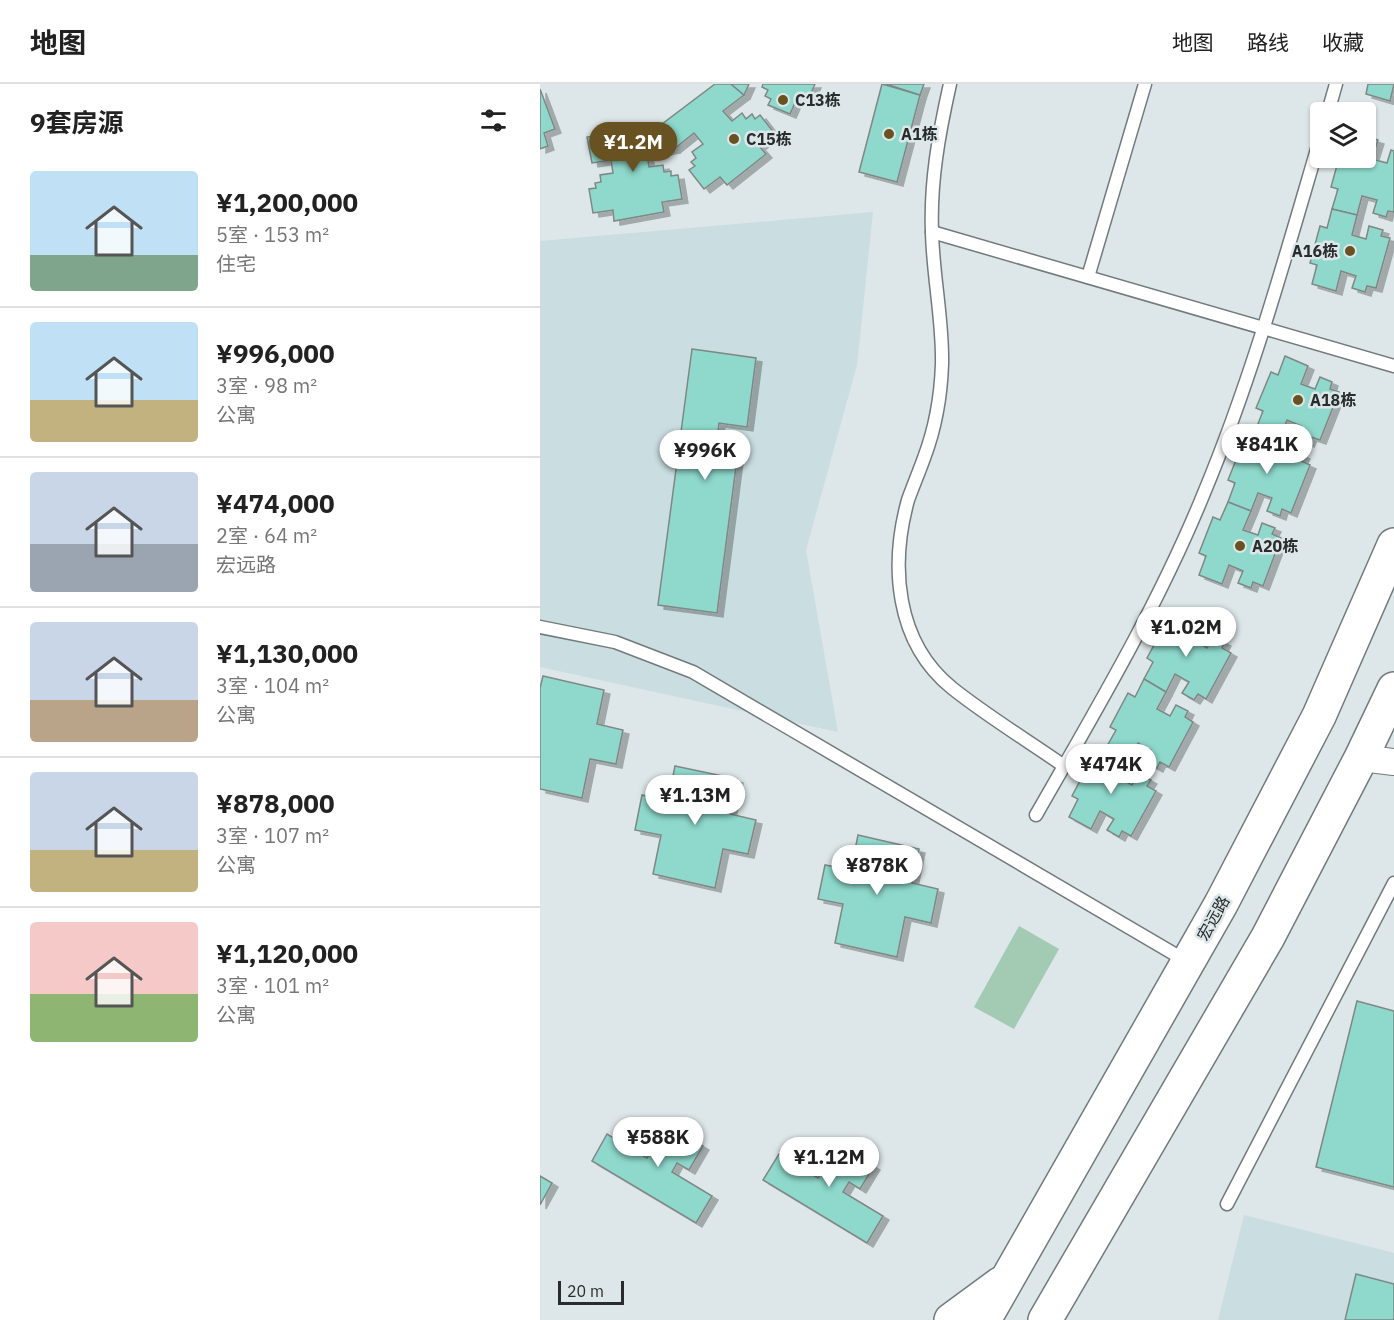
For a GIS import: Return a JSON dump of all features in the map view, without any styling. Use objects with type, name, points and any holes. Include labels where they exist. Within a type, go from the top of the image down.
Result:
[{"type":"highway","name":"宏远路","points":[[984,1320],[1227,894],[1320,716],[1394,545]]},
{"type":"highway","points":[[1050,1316],[1268,936],[1361,758],[1394,689]]},
{"type":"highway","points":[[951,1320],[1008,1278]]},
{"type":"street","points":[[1361,758],[1394,762]]},
{"type":"lane","points":[[950,84],[935,161],[932,232],[941,320],[942,365],[936,411],[925,455],[909,497],[898,537],[897,578],[906,618],[924,656],[950,687],[1064,766]]},
{"type":"lane","points":[[1088,277],[1145,84]]},
{"type":"lane","points":[[1331,102],[1336,84]]},
{"type":"lane","points":[[1036,815],[1128,654],[1180,548],[1226,440],[1264,328],[1311,168]]},
{"type":"lane","points":[[932,232],[1394,366]]},
{"type":"lane","points":[[540,627],[615,642],[693,672],[1188,962]]},
{"type":"lane","points":[[1227,1204],[1394,883]]},
{"type":"shaded area","points":[[873,212],[857,365],[806,550],[838,732],[540,667],[540,241]]},
{"type":"shaded area","points":[[1244,1215],[1394,1253],[1394,1320],[1218,1320]]},
{"type":"green space","points":[[1019,926],[1059,949],[1014,1029],[974,1007]]},
{"type":"building","name":"C15栋","points":[[715,84],[731,84],[744,95],[723,111],[732,121],[742,113],[746,119],[752,114],[755,119],[760,115],[775,134],[759,146],[766,154],[727,185],[720,177],[704,189],[689,170],[695,166],[691,162],[696,158],[692,152],[703,144],[694,133],[674,149],[662,124]]},
{"type":"building","name":"C13栋","points":[[731,84],[749,84],[744,95]]},
{"type":"building","name":"C13栋","points":[[763,84],[815,84],[808,100],[798,96],[790,114],[768,105],[771,99],[765,96],[768,90],[762,87]]},
{"type":"building","name":"A1栋","points":[[882,84],[920,95],[897,182],[859,172]]},
{"type":"building","points":[[886,84],[924,84],[920,95]]},
{"type":"building","points":[[1368,84],[1394,84],[1390,101],[1366,94]]},
{"type":"building","points":[[540,89],[555,129],[544,133],[548,146],[540,149]]},
{"type":"building","points":[[662,124],[674,149],[647,154],[649,167],[663,165],[664,172],[671,171],[671,176],[678,175],[682,199],[662,202],[664,212],[614,221],[613,210],[593,213],[589,189],[596,188],[595,183],[601,182],[600,175],[613,173],[611,160],[592,163],[587,137]]},
{"type":"building","points":[[1391,150],[1394,151],[1394,212],[1388,211],[1386,217],[1373,213],[1377,200],[1362,196],[1357,215],[1332,209],[1338,189],[1331,187],[1336,168],[1376,168],[1376,160],[1387,163]]},
{"type":"building","name":"A16栋","points":[[1332,209],[1357,215],[1352,235],[1366,239],[1369,226],[1383,230],[1381,236],[1390,238],[1376,288],[1367,286],[1365,292],[1352,288],[1356,276],[1341,271],[1336,291],[1312,284],[1317,265],[1310,263],[1320,226],[1327,228]]},
{"type":"building","points":[[692,349],[756,358],[747,427],[719,423],[716,447],[738,451],[717,613],[658,605]]},
{"type":"building","name":"A18栋","points":[[1285,356],[1308,366],[1301,384],[1315,389],[1320,377],[1332,382],[1330,389],[1339,392],[1320,440],[1311,437],[1308,443],[1296,438],[1301,426],[1287,420],[1280,438],[1256,429],[1263,411],[1256,408],[1271,372],[1278,375]]},
{"type":"building","points":[[1256,429],[1280,438],[1272,457],[1286,462],[1291,450],[1304,455],[1301,461],[1310,465],[1291,513],[1282,509],[1280,516],[1267,511],[1272,498],[1258,493],[1251,511],[1228,502],[1235,483],[1228,480],[1242,445],[1249,447]]},
{"type":"building","name":"A20栋","points":[[1228,502],[1251,511],[1243,530],[1258,535],[1262,523],[1275,528],[1272,534],[1281,538],[1263,586],[1253,582],[1251,588],[1238,583],[1243,571],[1229,565],[1222,584],[1199,575],[1206,556],[1199,553],[1213,517],[1220,520]]},
{"type":"building","points":[[1181,611],[1204,623],[1194,640],[1207,648],[1213,636],[1225,642],[1222,648],[1231,653],[1206,699],[1198,694],[1194,700],[1182,693],[1189,682],[1175,674],[1166,692],[1144,679],[1153,662],[1147,658],[1165,625],[1172,628]]},
{"type":"building","points":[[543,676],[604,690],[597,724],[623,730],[616,764],[590,759],[582,798],[540,789],[540,688]]},
{"type":"building","points":[[1144,679],[1166,692],[1157,709],[1170,716],[1176,705],[1188,711],[1185,717],[1193,722],[1169,767],[1160,762],[1157,768],[1145,762],[1151,750],[1138,743],[1129,760],[1106,748],[1116,730],[1110,727],[1128,693],[1135,697]]},
{"type":"building","points":[[1106,748],[1129,760],[1119,778],[1132,785],[1138,773],[1151,780],[1147,786],[1156,791],[1131,836],[1122,831],[1119,837],[1107,830],[1114,819],[1100,811],[1091,829],[1069,817],[1078,799],[1072,796],[1090,762],[1097,765]]},
{"type":"building","points":[[675,766],[737,779],[730,814],[756,820],[748,854],[723,849],[715,888],[653,874],[661,835],[635,830],[642,795],[668,801]]},
{"type":"building","points":[[858,835],[919,849],[912,883],[938,889],[931,923],[905,917],[897,957],[835,943],[843,904],[818,899],[825,865],[851,870]]},
{"type":"building","points":[[1357,1001],[1394,1011],[1394,1187],[1316,1167]]},
{"type":"building","points":[[656,1118],[703,1146],[689,1170],[677,1163],[672,1172],[712,1196],[696,1223],[592,1161],[607,1134],[647,1158],[653,1148],[642,1141]]},
{"type":"building","points":[[827,1138],[874,1166],[860,1189],[849,1182],[843,1192],[883,1216],[867,1243],[763,1180],[779,1154],[818,1178],[824,1168],[813,1161]]},
{"type":"building","points":[[540,1176],[552,1183],[540,1205]]},
{"type":"building","points":[[1356,1274],[1394,1284],[1394,1320],[1345,1320]]},
{"type":"place","name":"C13栋","points":[[783,100]]},
{"type":"place","name":"A1栋","points":[[889,134]]},
{"type":"place","name":"C15栋","points":[[734,139]]},
{"type":"place","name":"A16栋","points":[[1350,251]]},
{"type":"place","name":"A18栋","points":[[1298,400]]},
{"type":"place","name":"A20栋","points":[[1240,546]]}]
